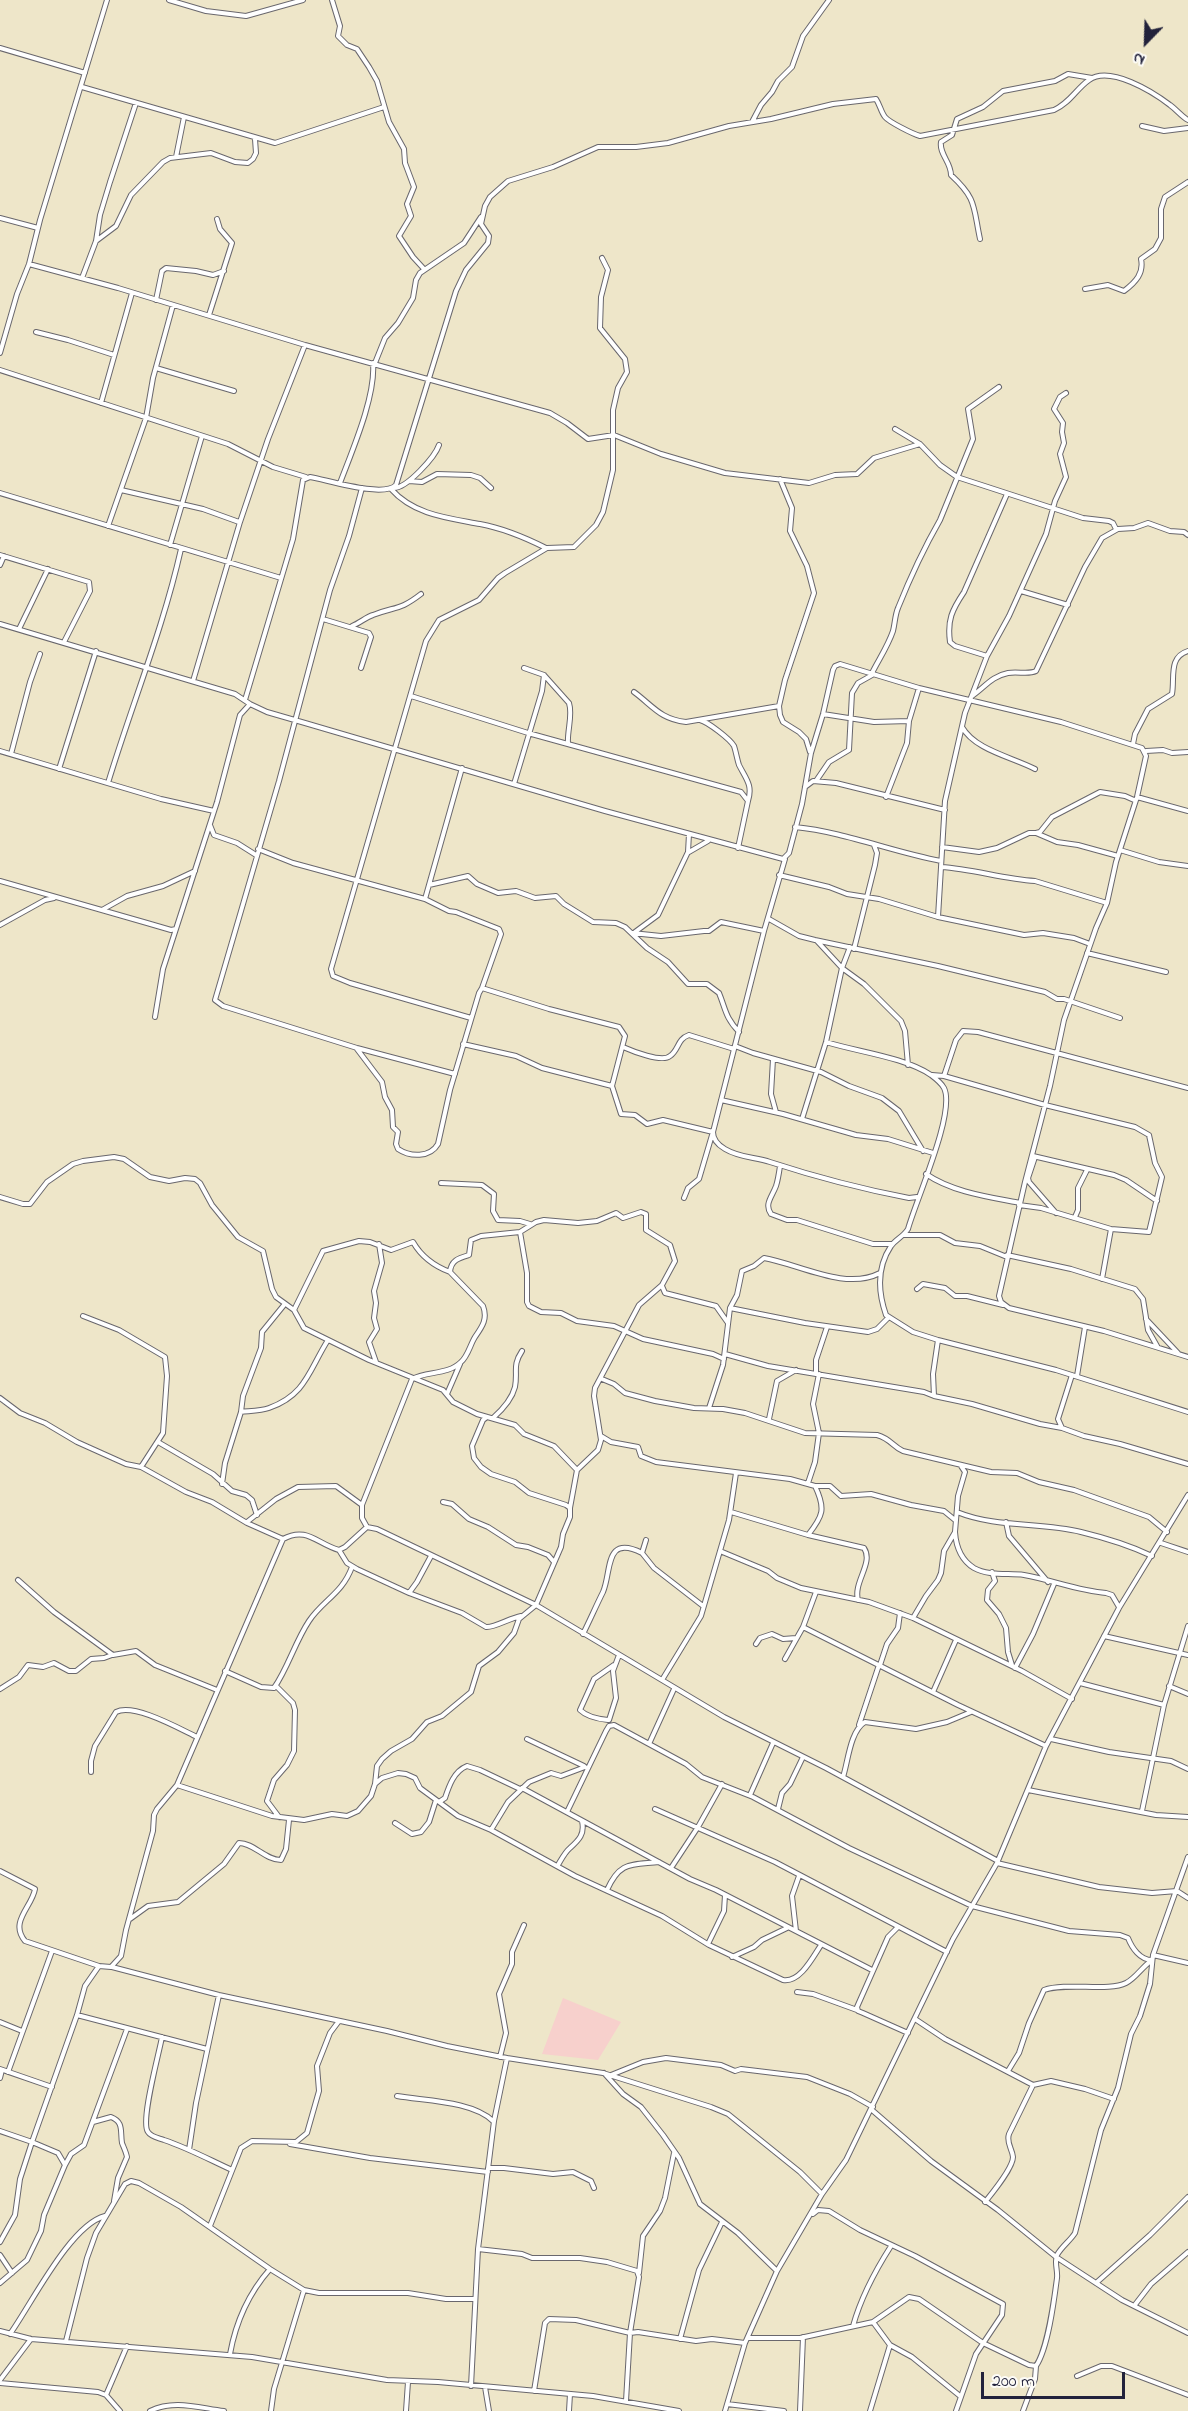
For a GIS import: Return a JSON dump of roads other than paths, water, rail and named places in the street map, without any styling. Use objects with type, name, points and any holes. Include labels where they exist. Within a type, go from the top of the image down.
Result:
[{"type":"street","points":[[0,353],[17,294],[29,264],[107,0]]},
{"type":"street","points":[[169,0],[206,11],[246,16],[303,0]]},
{"type":"street","points":[[332,0],[340,26],[338,36],[341,41],[357,49],[362,55],[376,81],[389,122],[404,149],[405,163],[414,187],[407,204],[411,216],[399,236],[413,257],[424,268]]},
{"type":"street","points":[[752,122],[778,81],[792,67],[803,36],[829,0]]},
{"type":"street","points":[[0,48],[85,73]]},
{"type":"street","points":[[980,239],[973,200],[962,183],[951,175],[950,163],[942,153],[940,146],[941,142],[955,130],[957,119],[983,107],[1003,91],[1054,81],[1068,74],[1093,78],[1113,76],[1123,78],[1171,105],[1188,120]]},
{"type":"street","points":[[340,483],[363,420],[374,363],[385,338],[398,323],[413,298],[416,280],[424,268],[464,243],[490,197],[508,181],[553,167],[598,147],[636,147],[668,143],[729,126],[833,104],[873,99],[878,101],[885,116],[892,123],[915,135],[955,130],[1054,110],[1064,106],[1093,78]]},
{"type":"street","points":[[82,87],[275,142],[384,107]]},
{"type":"street","points":[[82,278],[96,241],[103,204],[136,103]]},
{"type":"street","points":[[176,158],[184,117]]},
{"type":"street","points":[[1142,126],[1164,131],[1188,128]]},
{"type":"street","points":[[96,241],[116,226],[131,195],[163,162],[211,153],[235,162],[248,163],[256,153],[255,138]]},
{"type":"street","points":[[1085,289],[1108,285],[1124,291],[1135,282],[1142,268],[1141,259],[1155,249],[1161,238],[1162,203],[1169,194],[1188,182]]},
{"type":"street","points":[[392,488],[398,482],[434,356],[456,291],[466,270],[488,243],[489,236],[481,224],[482,214]]},
{"type":"street","points":[[0,218],[38,228]]},
{"type":"street","points":[[209,315],[232,241],[220,229],[217,219]]},
{"type":"street","points":[[392,488],[403,501],[439,517],[482,524],[547,548],[574,547],[596,525],[603,512],[611,484],[613,410],[618,388],[627,372],[625,358],[600,328],[601,297],[608,270],[603,258]]},
{"type":"street","points":[[29,264],[305,345],[549,413],[588,439],[614,435],[687,463],[725,473],[809,483],[835,475],[857,474],[874,458],[920,444]]},
{"type":"street","points":[[156,300],[162,271],[166,268],[196,270],[213,275],[224,271]]},
{"type":"street","points":[[101,403],[132,293]]},
{"type":"street","points":[[108,526],[146,418],[156,368],[173,305]]},
{"type":"street","points":[[36,332],[68,339],[114,355]]},
{"type":"street","points":[[193,681],[240,522],[305,345]]},
{"type":"street","points":[[156,368],[234,392]]},
{"type":"street","points":[[0,370],[228,444],[261,461],[306,477],[362,488],[402,487],[437,452],[439,445]]},
{"type":"street","points":[[816,781],[829,762],[849,750],[852,693],[858,683],[873,673],[886,647],[912,575],[940,520],[974,439],[968,409],[999,387]]},
{"type":"street","points":[[938,917],[945,810],[961,726],[987,656],[1021,591],[1046,534],[1066,477],[1060,454],[1064,443],[1063,423],[1054,408],[1060,397],[1066,393]]},
{"type":"street","points":[[895,429],[920,444],[940,465],[957,477],[1083,518],[1109,521],[1116,529]]},
{"type":"street","points":[[170,545],[202,436]]},
{"type":"street","points":[[409,481],[422,482],[437,474],[471,475],[480,478],[491,488]]},
{"type":"street","points":[[245,700],[293,539],[302,484],[306,477]]},
{"type":"street","points":[[780,479],[792,508],[790,531],[807,566],[814,593],[793,654],[779,706],[783,722],[806,739],[811,753]]},
{"type":"street","points":[[362,488],[322,619],[215,1000],[223,1006],[357,1048],[455,1074]]},
{"type":"street","points":[[121,490],[240,522]]},
{"type":"street","points":[[0,493],[281,578]]},
{"type":"street","points":[[987,656],[955,646],[950,642],[949,620],[956,603],[964,592],[1007,494]]},
{"type":"street","points":[[970,699],[995,677],[1012,672],[1034,673],[1099,543],[1107,534],[1116,529],[1150,523],[1188,535]]},
{"type":"street","points":[[471,1018],[350,983],[333,976],[331,969],[426,641],[439,620],[479,600],[498,578],[547,548]]},
{"type":"street","points":[[108,783],[163,622],[182,549]]},
{"type":"street","points":[[0,564],[2,555],[85,579],[91,586],[64,642]]},
{"type":"street","points":[[19,629],[48,569]]},
{"type":"street","points":[[1021,591],[1068,605]]},
{"type":"street","points":[[350,627],[364,622],[372,615],[404,607],[421,594]]},
{"type":"street","points":[[322,619],[366,631],[370,637],[361,668]]},
{"type":"street","points":[[0,624],[148,666],[235,694],[250,704],[294,720],[738,849],[785,859]]},
{"type":"street","points":[[59,769],[96,651]]},
{"type":"street","points":[[1133,744],[1135,734],[1148,709],[1172,694],[1176,658],[1188,651]]},
{"type":"street","points":[[11,754],[30,682],[40,654]]},
{"type":"street","points":[[684,1198],[688,1188],[699,1179],[740,1032],[779,875],[789,853],[811,753],[835,666],[846,664],[919,688],[1061,723],[1133,744],[1146,752],[1163,750],[1172,753],[1188,752]]},
{"type":"street","points":[[524,668],[544,675],[571,707],[568,743]]},
{"type":"street","points":[[514,784],[542,691],[544,675]]},
{"type":"street","points":[[886,797],[907,743],[909,721],[919,688]]},
{"type":"street","points":[[634,692],[660,715],[686,722],[779,706]]},
{"type":"street","points":[[411,696],[528,733],[741,792],[748,801]]},
{"type":"street","points":[[155,1017],[163,969],[214,811],[240,715],[250,704]]},
{"type":"street","points":[[823,714],[874,722],[909,721]]},
{"type":"street","points":[[699,720],[714,727],[732,744],[740,767],[750,784],[738,849]]},
{"type":"street","points":[[961,726],[971,739],[1035,769]]},
{"type":"street","points":[[0,752],[214,811]]},
{"type":"street","points":[[1057,1213],[1028,1178],[1071,1003],[1090,944],[1107,903],[1118,856],[1136,799],[1146,752]]},
{"type":"street","points":[[425,899],[462,768]]},
{"type":"street","points":[[805,788],[808,783],[816,781],[836,783],[945,810]]},
{"type":"street","points":[[1036,833],[1040,832],[1052,816],[1100,792],[1188,811]]},
{"type":"street","points":[[210,824],[214,835],[237,843],[256,855]]},
{"type":"street","points":[[795,827],[824,831],[941,864],[1023,881],[1035,881],[1107,903]]},
{"type":"street","points":[[942,847],[980,852],[998,848],[1029,833],[1036,833],[1057,842],[1078,844],[1118,856]]},
{"type":"street","points":[[633,933],[658,915],[688,852],[689,834]]},
{"type":"street","points":[[688,852],[710,840]]},
{"type":"street","points":[[802,1119],[826,1042],[842,968],[852,948],[866,898],[877,853],[874,844]]},
{"type":"street","points":[[258,849],[293,863],[425,899],[449,911],[499,929],[501,933],[463,1044],[438,1144],[434,1151],[424,1155],[404,1153],[396,1144],[398,1132],[393,1126],[392,1110],[385,1097],[382,1082],[357,1048]]},
{"type":"street","points":[[1120,850],[1159,862],[1188,866]]},
{"type":"street","points":[[102,910],[127,897],[163,886],[196,870]]},
{"type":"street","points":[[429,885],[464,875],[498,893],[516,891],[535,898],[556,896],[564,904],[593,922],[616,923],[625,927],[647,948],[668,962],[688,984],[707,984],[719,993],[723,1010],[729,1021],[740,1032]]},
{"type":"street","points":[[779,875],[829,886],[866,898],[879,899],[938,917],[1024,935],[1043,933],[1074,938],[1090,944]]},
{"type":"street","points":[[0,881],[171,930],[176,929]]},
{"type":"street","points":[[0,925],[45,900],[58,897]]},
{"type":"street","points":[[769,920],[799,936],[938,966],[1034,990],[1120,1018]]},
{"type":"street","points":[[633,933],[661,936],[704,932],[721,922],[764,931]]},
{"type":"street","points":[[815,940],[842,968],[864,984],[901,1021],[905,1031],[908,1065]]},
{"type":"street","points":[[1087,953],[1166,972]]},
{"type":"street","points":[[482,988],[549,1009],[619,1027],[625,1036],[612,1086],[621,1114],[635,1115],[647,1124],[663,1120],[712,1133],[722,1148],[742,1157],[757,1159],[817,1178],[900,1197],[917,1197]]},
{"type":"street","points":[[944,1076],[956,1040],[963,1030],[1058,1052],[1109,1068],[1188,1088]]},
{"type":"street","points":[[623,1047],[640,1054],[666,1058],[672,1054],[682,1037],[688,1035],[817,1071],[849,1086],[874,1094],[899,1111],[923,1150]]},
{"type":"street","points":[[826,1042],[908,1065],[931,1075],[944,1076],[1045,1105],[1135,1127],[1149,1135],[1155,1164],[1162,1177],[1149,1232],[1111,1229],[1075,1217],[963,1190],[935,1180],[926,1174]]},
{"type":"street","points":[[463,1044],[516,1056],[542,1068],[612,1086]]},
{"type":"street","points":[[773,1059],[771,1094],[776,1112]]},
{"type":"street","points":[[780,1166],[776,1187],[768,1207],[771,1214],[873,1244],[885,1246],[893,1243],[904,1235],[943,1128],[946,1098],[944,1087],[931,1075]]},
{"type":"street","points":[[721,1100],[776,1112],[856,1136],[888,1139],[933,1153]]},
{"type":"street","points":[[1033,1156],[1114,1175],[1126,1180],[1157,1201]]},
{"type":"street","points":[[1004,1305],[999,1296],[1033,1156]]},
{"type":"street","points":[[0,1197],[30,1204],[47,1182],[74,1164],[114,1157],[124,1159],[150,1177],[169,1181],[195,1179],[200,1183],[212,1205],[238,1237],[263,1251],[276,1297],[294,1310],[304,1328],[412,1379],[433,1385],[447,1394],[453,1402],[515,1425],[524,1434],[555,1446],[577,1470]]},
{"type":"street","points":[[1075,1217],[1078,1210],[1078,1188],[1087,1170]]},
{"type":"street","points":[[441,1183],[482,1185],[494,1194],[492,1211],[498,1220],[520,1221],[531,1225]]},
{"type":"street","points":[[177,1785],[289,1820],[316,1819],[332,1814],[347,1816],[358,1811],[366,1803],[375,1784],[377,1766],[382,1759],[405,1744],[427,1722],[442,1716],[471,1692],[479,1666],[490,1659],[512,1636],[522,1616],[536,1605],[570,1518],[577,1470],[598,1450],[600,1436],[594,1396],[596,1388],[639,1305],[662,1285],[673,1268],[675,1261],[673,1253],[670,1245],[646,1230],[646,1214],[641,1212],[623,1218],[616,1213],[597,1221],[578,1223],[544,1220],[520,1232],[481,1236],[470,1242],[469,1255],[455,1260],[450,1272]]},
{"type":"street","points":[[1102,1279],[1111,1229]]},
{"type":"street","points":[[520,1232],[527,1273],[529,1306],[541,1312],[561,1313],[577,1321],[601,1323],[643,1339],[768,1366],[924,1392],[1188,1464]]},
{"type":"street","points":[[904,1235],[940,1235],[955,1243],[980,1246],[1007,1256],[1135,1289],[1140,1294],[1144,1318],[1157,1347]]},
{"type":"street","points":[[294,1310],[323,1251],[358,1241],[379,1244],[391,1250],[413,1242],[415,1248],[430,1262],[461,1280],[485,1312],[480,1331],[460,1364],[447,1394]]},
{"type":"street","points":[[893,1243],[884,1260],[881,1272],[881,1298],[886,1315],[914,1332],[1075,1376],[1188,1412]]},
{"type":"street","points":[[377,1362],[369,1342],[377,1329],[374,1318],[376,1303],[374,1291],[382,1260],[379,1244]]},
{"type":"street","points":[[708,1409],[725,1357],[730,1308],[737,1295],[742,1271],[754,1266],[764,1258],[861,1280],[881,1272]]},
{"type":"street","points":[[917,1289],[923,1284],[945,1288],[955,1296],[966,1296],[1004,1305],[1188,1357]]},
{"type":"street","points":[[662,1285],[665,1293],[716,1306],[728,1323]]},
{"type":"street","points":[[222,1484],[225,1463],[241,1412],[243,1396],[259,1354],[262,1332],[285,1305]]},
{"type":"street","points":[[730,1308],[827,1327],[868,1332],[877,1329],[889,1317]]},
{"type":"street","points":[[83,1316],[119,1330],[165,1357],[167,1376],[163,1433],[141,1467]]},
{"type":"street","points":[[1144,1318],[1179,1354]]},
{"type":"street","points":[[808,1483],[815,1462],[819,1433],[813,1404],[818,1351],[827,1327]]},
{"type":"street","points":[[1062,1428],[1058,1419],[1075,1376],[1085,1327]]},
{"type":"street","points":[[241,1412],[267,1409],[295,1395],[303,1386],[328,1340]]},
{"type":"street","points":[[934,1396],[933,1374],[938,1340]]},
{"type":"street","points":[[493,1418],[503,1409],[513,1391],[516,1378],[515,1364],[522,1351]]},
{"type":"street","points":[[460,1364],[412,1379],[362,1505],[362,1518],[367,1527],[377,1529],[536,1605],[674,1689],[997,1862],[1099,1887],[1152,1893],[1177,1891],[1188,1898]]},
{"type":"street","points":[[769,1419],[777,1381],[796,1370]]},
{"type":"street","points":[[602,1379],[614,1384],[625,1393],[674,1405],[723,1409],[769,1419],[790,1429],[819,1433],[877,1435],[888,1439],[896,1448],[903,1451],[1000,1474],[1017,1473],[1039,1482],[1074,1490],[1149,1517],[1167,1532]]},
{"type":"street","points":[[0,1398],[20,1413],[45,1423],[77,1442],[126,1464],[141,1467],[186,1492],[212,1502],[283,1539]]},
{"type":"street","points":[[487,1416],[472,1446],[474,1458],[481,1467],[491,1474],[508,1478],[529,1493],[561,1502],[570,1508]]},
{"type":"street","points":[[600,1436],[611,1442],[638,1447],[640,1456],[656,1462],[790,1479],[815,1486],[830,1486],[841,1496],[872,1494],[944,1511],[956,1520]]},
{"type":"street","points":[[158,1442],[213,1474],[231,1491],[246,1495],[252,1500],[256,1515]]},
{"type":"street","points":[[961,1466],[965,1472],[958,1496],[956,1542],[961,1555],[972,1567],[1003,1575],[1024,1575],[1054,1584],[1112,1595],[1119,1608]]},
{"type":"street","points":[[662,1680],[701,1616],[731,1512],[736,1473]]},
{"type":"street","points":[[247,1522],[276,1499],[298,1487],[336,1486],[362,1505]]},
{"type":"street","points":[[808,1535],[822,1516],[820,1496],[815,1486]]},
{"type":"street","points":[[725,2411],[747,2341],[777,2271],[822,2194],[846,2160],[947,1952],[997,1862],[1047,1746],[1119,1608],[1161,1543],[1188,1495]]},
{"type":"street","points":[[443,1502],[452,1504],[469,1520],[488,1527],[516,1545],[548,1555],[554,1562]]},
{"type":"street","points":[[731,1512],[808,1535],[864,1548],[867,1558],[856,1590],[858,1600]]},
{"type":"street","points":[[957,1512],[967,1516],[1081,1532],[1119,1541],[1152,1556]]},
{"type":"street","points":[[1006,1522],[1010,1536],[1048,1582]]},
{"type":"street","points":[[339,1550],[367,1527]]},
{"type":"street","points":[[913,1617],[938,1580],[944,1551],[955,1532]]},
{"type":"street","points":[[111,1967],[122,1956],[129,1919],[153,1831],[154,1815],[177,1785],[283,1539],[302,1534],[339,1550],[352,1567],[409,1593],[462,1613],[486,1627],[490,1628],[508,1619],[522,1616]]},
{"type":"street","points":[[642,1554],[646,1540]]},
{"type":"street","points":[[1161,1543],[1188,1552]]},
{"type":"street","points":[[583,1634],[603,1592],[612,1556],[619,1550],[629,1548],[642,1554],[654,1568],[703,1606]]},
{"type":"street","points":[[720,1551],[801,1588],[858,1600],[913,1617],[1072,1699]]},
{"type":"street","points":[[409,1593],[431,1556]]},
{"type":"street","points":[[225,1671],[261,1687],[271,1689],[276,1686],[309,1622],[317,1610],[344,1586],[352,1567]]},
{"type":"street","points":[[992,1572],[995,1581],[986,1595],[987,1600],[999,1614],[1006,1628],[1008,1652],[1013,1667]]},
{"type":"street","points":[[18,1580],[54,1612],[113,1655]]},
{"type":"street","points":[[1013,1667],[1033,1634],[1054,1584]]},
{"type":"street","points":[[785,1659],[803,1627],[816,1592]]},
{"type":"street","points":[[843,1778],[879,1665],[887,1644],[898,1628],[900,1613]]},
{"type":"street","points":[[1142,1811],[1164,1704],[1188,1626]]},
{"type":"street","points":[[803,1627],[972,1712],[1047,1746]]},
{"type":"street","points":[[756,1644],[760,1638],[772,1634],[783,1639],[797,1638]]},
{"type":"street","points":[[1104,1636],[1188,1655]]},
{"type":"street","points":[[933,1692],[957,1640]]},
{"type":"street","points":[[0,1689],[19,1677],[28,1665],[43,1666],[54,1663],[69,1671],[76,1671],[91,1659],[136,1652],[154,1665],[217,1689]]},
{"type":"street","points":[[608,1720],[597,1719],[580,1710],[594,1679],[614,1665],[620,1655]]},
{"type":"street","points":[[567,1812],[586,1767],[609,1726],[608,1720],[616,1698],[614,1665]]},
{"type":"street","points":[[1080,1683],[1164,1704]]},
{"type":"street","points":[[276,1686],[293,1703],[295,1710],[294,1751],[287,1765],[274,1780],[267,1801],[280,1818]]},
{"type":"street","points":[[1169,1686],[1188,1694]]},
{"type":"street","points":[[649,1744],[674,1689]]},
{"type":"street","points":[[90,1772],[95,1746],[116,1712],[122,1709],[143,1713],[197,1737]]},
{"type":"street","points":[[859,1726],[864,1722],[916,1729],[947,1722],[972,1712]]},
{"type":"street","points":[[609,1726],[614,1725],[686,1764],[702,1777],[778,1809],[843,1845],[972,1906],[1069,1931],[1126,1937],[1142,1957],[1152,1960]]},
{"type":"street","points":[[527,1739],[586,1767]]},
{"type":"street","points":[[1051,1739],[1171,1761],[1188,1769]]},
{"type":"street","points":[[750,1796],[773,1743]]},
{"type":"street","points":[[778,1809],[782,1793],[790,1784],[803,1757]]},
{"type":"street","points":[[438,1800],[445,1798],[448,1787],[458,1772],[467,1766],[480,1770],[567,1812],[671,1868],[872,1970]]},
{"type":"street","points":[[491,1830],[508,1802],[521,1789],[546,1774],[561,1776],[586,1767]]},
{"type":"street","points":[[375,1784],[382,1778],[403,1773],[415,1778],[420,1788],[458,1816],[491,1830],[662,1916],[732,1957],[788,1981],[805,1968],[821,1945]]},
{"type":"street","points":[[671,1868],[698,1827],[722,1784]]},
{"type":"street","points":[[1028,1790],[1188,1817]]},
{"type":"street","points":[[395,1823],[412,1833],[421,1832],[429,1822],[438,1800]]},
{"type":"street","points":[[655,1809],[698,1827],[799,1876],[947,1952]]},
{"type":"street","points":[[129,1919],[148,1906],[178,1902],[224,1864],[239,1843],[268,1857],[281,1860],[286,1849],[289,1820]]},
{"type":"street","points":[[558,1865],[569,1848],[578,1842],[583,1829],[582,1820]]},
{"type":"street","points":[[1023,2411],[1047,2337],[1057,2275],[1056,2257],[1075,2233],[1101,2130],[1114,2099],[1131,2034],[1140,2016],[1150,1984],[1153,1955],[1188,1857]]},
{"type":"street","points":[[607,1890],[614,1875],[626,1866],[660,1862]]},
{"type":"street","points":[[0,1871],[35,1889],[34,1896],[20,1922],[21,1936],[30,1944],[99,1966],[111,1967],[219,1995],[500,2057],[610,2075],[728,2114],[800,2172],[822,2194]]},
{"type":"street","points":[[796,1931],[792,1896],[799,1876]]},
{"type":"street","points":[[708,1944],[724,1911],[725,1895]]},
{"type":"street","points":[[500,2057],[506,2033],[499,1994],[512,1964],[512,1952],[524,1925]]},
{"type":"street","points":[[732,1957],[788,1927]]},
{"type":"street","points":[[858,2011],[859,1998],[872,1970],[888,1937],[898,1927]]},
{"type":"street","points":[[0,2078],[22,2031],[52,1951]]},
{"type":"street","points":[[1153,1955],[1188,1964]]},
{"type":"street","points":[[1008,2071],[1019,2053],[1044,1990],[1127,1983],[1138,1970],[1152,1960]]},
{"type":"street","points":[[0,2242],[15,2215],[20,2179],[85,1986],[99,1966]]},
{"type":"street","points":[[796,1992],[813,1994],[908,2033]]},
{"type":"street","points":[[189,2150],[219,1995]]},
{"type":"street","points":[[77,2015],[207,2049]]},
{"type":"street","points":[[915,2019],[945,2039],[1033,2085],[1052,2081],[1114,2099]]},
{"type":"street","points":[[288,2143],[296,2142],[307,2133],[319,2091],[317,2066],[330,2033],[339,2021]]},
{"type":"street","points":[[0,2022],[22,2031]]},
{"type":"street","points":[[0,2283],[27,2260],[34,2247],[65,2165],[71,2154],[84,2145],[127,2029]]},
{"type":"street","points":[[162,2037],[145,2125],[150,2135],[232,2170]]},
{"type":"street","points":[[471,2386],[478,2249],[494,2121],[507,2058]]},
{"type":"street","points":[[610,2075],[643,2062],[666,2058],[721,2065],[735,2071],[741,2069],[807,2077],[850,2094],[872,2108],[931,2161],[1056,2257],[1134,2306],[1188,2333]]},
{"type":"street","points":[[3,2070],[20,2078],[52,2087]]},
{"type":"street","points":[[603,2073],[623,2094],[641,2107],[674,2151],[697,2200],[746,2240],[777,2271]]},
{"type":"street","points":[[985,2202],[999,2185],[1012,2161],[1013,2155],[1007,2141],[1033,2085]]},
{"type":"street","points":[[397,2096],[471,2107],[484,2112],[494,2121]]},
{"type":"street","points":[[93,2122],[111,2117],[120,2123],[122,2128],[127,2157],[115,2188],[114,2202]]},
{"type":"street","points":[[0,2131],[58,2152],[71,2154]]},
{"type":"street","points":[[210,2226],[238,2151],[252,2141],[288,2143],[370,2158],[488,2170],[504,2168],[553,2174],[576,2173],[591,2181],[594,2188]]},
{"type":"street","points":[[626,2401],[630,2333],[644,2235],[660,2211],[665,2198],[674,2151]]},
{"type":"street","points":[[58,2152],[65,2165]]},
{"type":"street","points":[[66,2341],[87,2258],[105,2216],[125,2184],[132,2181],[139,2182],[210,2226],[304,2290],[319,2294],[408,2293],[446,2299],[474,2299]]},
{"type":"street","points":[[1096,2283],[1150,2235],[1188,2197]]},
{"type":"street","points":[[810,2217],[818,2210],[824,2209],[1003,2304],[1002,2315],[976,2354],[956,2411]]},
{"type":"street","points":[[10,2334],[49,2272],[69,2246],[90,2223],[105,2216]]},
{"type":"street","points":[[681,2339],[699,2270],[722,2222]]},
{"type":"street","points":[[853,2326],[856,2312],[876,2270],[891,2246]]},
{"type":"street","points":[[478,2249],[522,2254],[532,2258],[580,2258],[607,2262],[639,2273]]},
{"type":"street","points":[[1134,2306],[1150,2284],[1188,2252]]},
{"type":"street","points":[[0,2255],[12,2273]]},
{"type":"street","points":[[230,2354],[240,2315],[254,2290],[270,2269]]},
{"type":"street","points":[[271,2411],[274,2389],[304,2290]]},
{"type":"street","points":[[534,2391],[546,2320],[576,2320],[630,2333],[638,2332],[696,2341],[712,2339],[747,2341],[803,2337],[873,2322],[909,2297],[919,2299],[983,2343],[1020,2362],[1036,2366]]},
{"type":"street","points":[[873,2322],[890,2345],[912,2357],[960,2396]]},
{"type":"street","points":[[0,2331],[32,2339],[230,2354],[408,2382],[438,2382],[570,2394],[679,2411]]},
{"type":"street","points":[[800,2411],[803,2337]]},
{"type":"street","points":[[0,2382],[32,2339]]},
{"type":"street","points":[[870,2411],[890,2345]]},
{"type":"street","points":[[106,2395],[127,2346]]},
{"type":"street","points":[[1077,2376],[1101,2366],[1112,2366],[1188,2395]]},
{"type":"street","points":[[0,2382],[93,2391],[106,2395],[120,2411]]},
{"type":"street","points":[[406,2411],[408,2382]]},
{"type":"street","points":[[485,2387],[489,2411]]},
{"type":"street","points":[[569,2411],[570,2394]]},
{"type":"street","points":[[150,2411],[165,2405],[176,2404],[224,2411]]},
{"type":"street","points":[[727,2404],[784,2411]]}]
